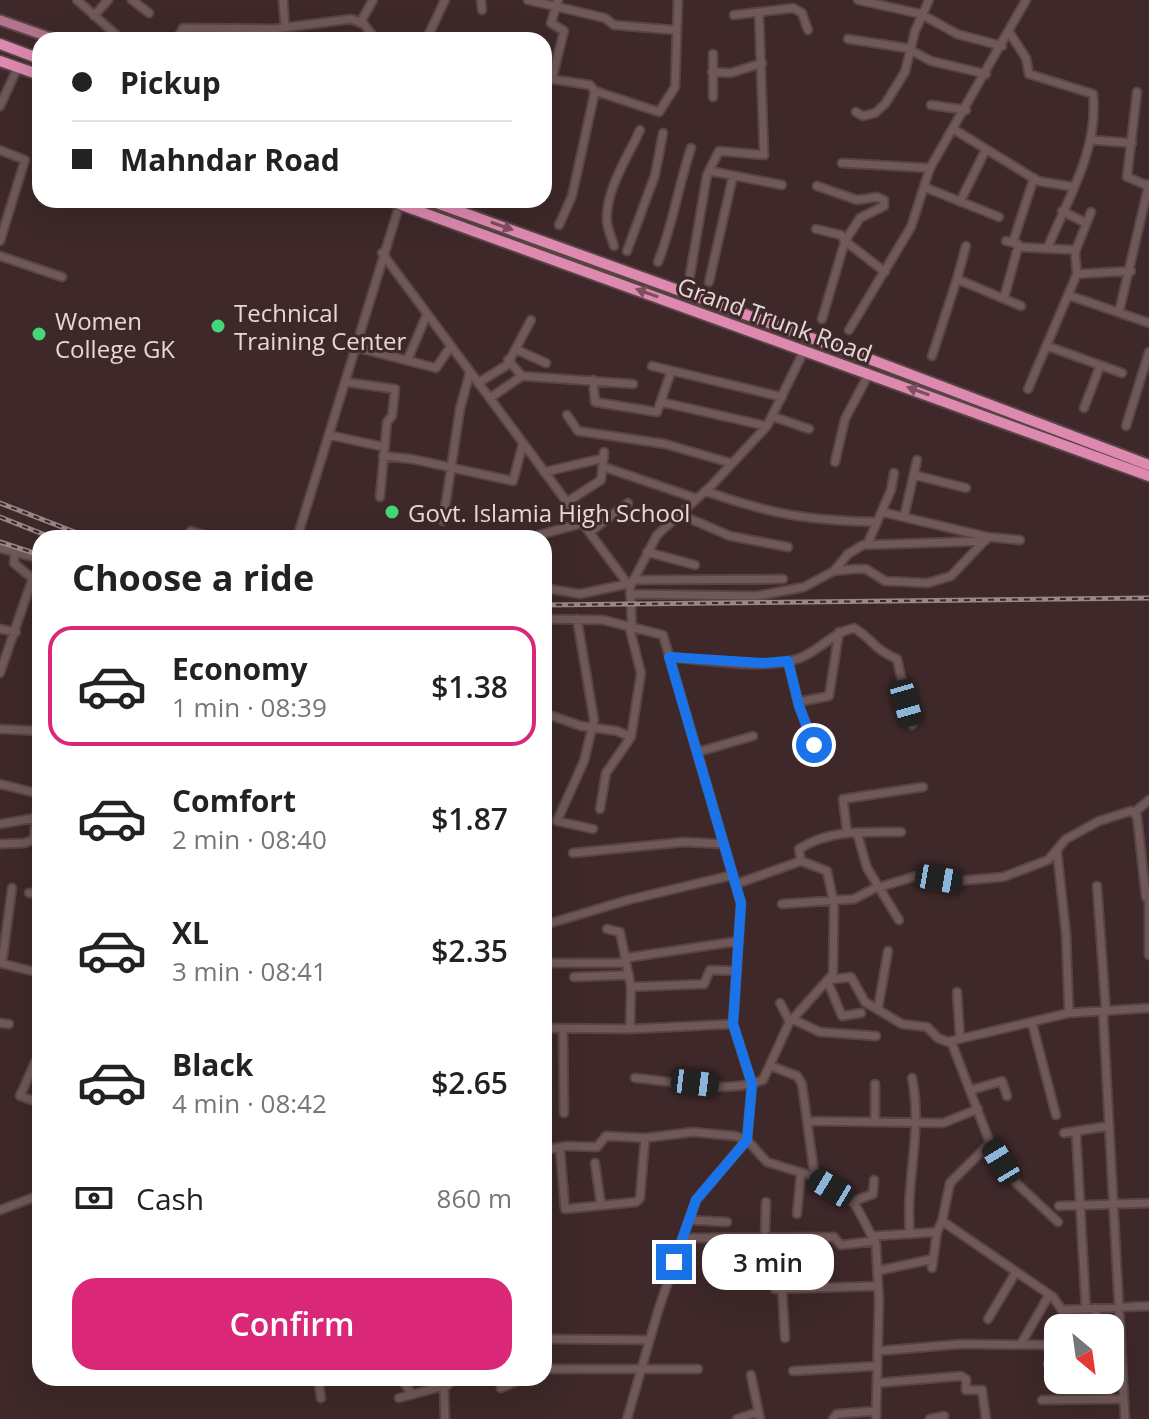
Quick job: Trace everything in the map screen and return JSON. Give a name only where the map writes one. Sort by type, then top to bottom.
[{"type":"highway","points":[[0,44],[32,56]]},
{"type":"highway","points":[[0,61],[32,72]]},
{"type":"highway","name":"Grand Trunk Road","points":[[410,208],[866,377],[1149,476]]},
{"type":"highway","name":"Grand Trunk Road","points":[[450,208],[872,360],[1149,465]]},
{"type":"highway","points":[[866,377],[872,360]]},
{"type":"main road","points":[[0,20],[34,32]]},
{"type":"street","points":[[77,0],[113,32]]},
{"type":"street","points":[[94,16],[108,0]]},
{"type":"street","points":[[131,0],[149,13]]},
{"type":"street","points":[[283,0],[285,27]]},
{"type":"street","points":[[360,23],[373,0]]},
{"type":"street","points":[[430,32],[445,0]]},
{"type":"street","points":[[481,0],[482,10]]},
{"type":"street","points":[[528,0],[557,3],[605,18],[614,25],[674,30]]},
{"type":"street","points":[[552,79],[590,85],[595,91],[659,112],[675,87],[674,30],[678,0]]},
{"type":"street","points":[[858,0],[923,16],[957,34],[1002,46]]},
{"type":"street","points":[[856,112],[863,116],[871,115],[885,104],[905,72],[929,0]]},
{"type":"street","points":[[849,330],[911,227],[930,168],[955,130],[1026,0]]},
{"type":"street","points":[[552,66],[564,31],[551,23],[557,3]]},
{"type":"street","points":[[734,15],[798,9],[808,30]]},
{"type":"street","points":[[690,275],[710,171],[719,151],[764,155],[759,15]]},
{"type":"street","points":[[181,32],[183,28],[285,27],[351,19],[368,32]]},
{"type":"street","points":[[239,28],[239,32]]},
{"type":"street","points":[[1009,32],[1026,58],[1029,74],[1093,94],[1091,140],[1048,247]]},
{"type":"street","points":[[848,39],[911,49],[931,61],[986,74]]},
{"type":"street","points":[[713,54],[713,97]]},
{"type":"street","points":[[712,72],[731,73],[762,63]]},
{"type":"street","points":[[0,106],[18,67]]},
{"type":"street","points":[[559,225],[572,196],[595,91]]},
{"type":"street","points":[[1119,312],[1131,271],[1148,184],[1127,177],[1137,92]]},
{"type":"street","points":[[931,105],[966,110]]},
{"type":"street","points":[[614,246],[607,223],[610,203],[618,174],[640,130]]},
{"type":"street","points":[[955,130],[1034,178],[1074,187]]},
{"type":"street","points":[[627,251],[655,175],[663,133]]},
{"type":"street","points":[[1091,140],[1132,143]]},
{"type":"street","points":[[658,262],[676,215],[675,194],[691,148]]},
{"type":"street","points":[[960,202],[986,149]]},
{"type":"street","points":[[0,150],[25,160],[0,241]]},
{"type":"street","points":[[842,163],[930,168]]},
{"type":"street","points":[[710,171],[782,185]]},
{"type":"street","points":[[709,282],[733,176]]},
{"type":"street","points":[[1004,298],[1012,243],[1034,178]]},
{"type":"street","points":[[817,186],[857,200],[877,197],[885,202],[881,208],[860,218],[845,241],[822,319]]},
{"type":"street","points":[[924,187],[999,217]]},
{"type":"street","points":[[1062,211],[1086,223]]},
{"type":"street","points":[[1028,389],[1077,274],[1076,250],[1091,212]]},
{"type":"street","points":[[299,530],[382,253],[397,213]]},
{"type":"street","points":[[816,229],[841,235],[885,272]]},
{"type":"street","points":[[1012,243],[1076,250]]},
{"type":"street","points":[[932,356],[966,246]]},
{"type":"street","points":[[382,253],[630,586],[757,596],[804,587],[834,571],[853,550],[867,545],[1020,540]]},
{"type":"street","points":[[0,256],[62,277]]},
{"type":"street","points":[[1077,274],[1131,271]]},
{"type":"street","points":[[957,279],[1021,306]]},
{"type":"street","points":[[1068,295],[1149,323]]},
{"type":"street","points":[[407,361],[427,314]]},
{"type":"street","points":[[478,383],[507,365],[531,320]]},
{"type":"street","points":[[355,347],[436,368],[451,346]]},
{"type":"street","points":[[1047,346],[1122,373]]},
{"type":"street","points":[[517,350],[546,363]]},
{"type":"street","points":[[1126,426],[1149,352]]},
{"type":"street","points":[[600,809],[606,773],[631,737],[641,673],[630,626],[630,586],[657,535],[705,491],[774,417],[801,357]]},
{"type":"street","points":[[508,360],[522,376]]},
{"type":"street","points":[[652,366],[782,397]]},
{"type":"street","points":[[1084,408],[1100,366]]},
{"type":"street","points":[[443,521],[470,372]]},
{"type":"street","points":[[593,380],[595,402],[657,412],[671,372]]},
{"type":"street","points":[[490,398],[522,376],[633,384]]},
{"type":"street","points":[[835,462],[845,419],[866,377]]},
{"type":"street","points":[[345,382],[395,389],[384,447],[380,497]]},
{"type":"street","points":[[661,402],[767,426]]},
{"type":"street","points":[[567,415],[578,431],[665,444],[731,463]]},
{"type":"street","points":[[774,417],[809,429]]},
{"type":"street","points":[[329,435],[384,447]]},
{"type":"street","points":[[383,456],[412,459],[515,481],[523,443]]},
{"type":"street","points":[[544,472],[604,455],[601,480],[567,502]]},
{"type":"street","points":[[904,517],[917,460]]},
{"type":"street","points":[[604,467],[695,498]]},
{"type":"street","points":[[867,545],[882,512],[894,473]]},
{"type":"street","points":[[914,475],[966,488]]},
{"type":"street","points":[[705,491],[760,511],[792,518],[875,522]]},
{"type":"street","points":[[590,532],[628,503]]},
{"type":"street","points":[[882,512],[987,539]]},
{"type":"street","points":[[679,514],[730,536],[788,547]]},
{"type":"street","points":[[552,531],[583,523]]},
{"type":"street","points":[[834,571],[866,569],[892,582],[938,581],[956,571],[987,539]]},
{"type":"street","points":[[0,548],[32,557]]},
{"type":"street","points":[[15,552],[14,563],[32,579]]},
{"type":"street","points":[[647,552],[695,565]]},
{"type":"street","points":[[552,589],[580,594],[630,586],[783,579]]},
{"type":"street","points":[[0,673],[32,593]]},
{"type":"street","points":[[552,619],[577,619],[661,633],[741,903],[733,1024],[752,1084],[747,1140],[696,1200],[626,1418]]},
{"type":"street","points":[[577,619],[593,695],[593,728],[584,761],[557,821],[593,829]]},
{"type":"street","points":[[669,657],[763,663],[788,661],[814,650],[839,632],[854,628],[865,634],[878,651],[897,659],[912,725]]},
{"type":"street","points":[[0,629],[16,632]]},
{"type":"street","points":[[798,702],[829,696],[839,632]]},
{"type":"street","points":[[788,661],[798,702],[814,745]]},
{"type":"street","points":[[552,715],[631,737]]},
{"type":"street","points":[[1,730],[32,731]]},
{"type":"street","points":[[698,752],[753,736]]},
{"type":"street","points":[[0,784],[32,792]]},
{"type":"street","points":[[847,832],[843,799],[923,787]]},
{"type":"street","points":[[782,904],[859,898],[894,880],[916,876],[955,881],[1003,877],[1048,860],[1056,849],[1099,821],[1135,812],[1149,800]]},
{"type":"street","points":[[1135,812],[1148,897],[1149,955]]},
{"type":"street","points":[[0,824],[32,819]]},
{"type":"street","points":[[801,861],[799,849],[809,842],[847,832],[901,832]]},
{"type":"street","points":[[857,832],[867,868],[899,920]]},
{"type":"street","points":[[0,844],[32,842]]},
{"type":"street","points":[[573,853],[684,842],[724,844]]},
{"type":"street","points":[[1056,849],[1066,934],[1069,1013]]},
{"type":"street","points":[[635,1078],[713,1086],[752,1084],[763,1080],[791,1020],[833,974],[833,899],[827,871],[801,861],[736,884]]},
{"type":"street","points":[[552,923],[628,900],[733,875]]},
{"type":"street","points":[[1097,886],[1117,1314]]},
{"type":"street","points":[[12,888],[1,963],[32,971]]},
{"type":"street","points":[[607,929],[620,932],[631,987],[630,1029]]},
{"type":"street","points":[[552,963],[626,960],[739,941]]},
{"type":"street","points":[[878,1008],[888,951]]},
{"type":"street","points":[[631,987],[707,984],[710,970],[737,971]]},
{"type":"street","points":[[574,977],[629,975]]},
{"type":"street","points":[[827,980],[851,977],[859,997],[902,1024],[927,1027],[938,1038],[951,1043],[990,1143],[1013,1180],[1058,1222]]},
{"type":"street","points":[[827,980],[842,1016],[861,1013]]},
{"type":"street","points":[[957,992],[960,1038]]},
{"type":"street","points":[[780,1003],[791,1020],[820,1032],[876,1036]]},
{"type":"street","points":[[951,1043],[960,1038],[1069,1013],[1149,1008]]},
{"type":"street","points":[[1032,1023],[1056,1115]]},
{"type":"street","points":[[552,1028],[630,1029],[733,1024]]},
{"type":"street","points":[[563,1029],[564,1113]]},
{"type":"street","points":[[771,1066],[799,1078],[815,1179]]},
{"type":"street","points":[[32,1069],[20,1096],[32,1100]]},
{"type":"street","points":[[910,1234],[907,1201],[919,1122],[912,1078]]},
{"type":"street","points":[[971,1090],[1002,1081],[1007,1096]]},
{"type":"street","points":[[875,1084],[875,1121]]},
{"type":"street","points":[[808,1121],[943,1123],[978,1109]]},
{"type":"street","points":[[1064,1133],[1109,1126]]},
{"type":"street","points":[[1076,1131],[1086,1310]]},
{"type":"street","points":[[552,1149],[597,1147],[606,1136],[645,1138],[693,1132],[747,1140],[767,1162],[815,1179],[852,1202],[874,1239],[878,1286],[876,1415],[837,1414],[833,1419]]},
{"type":"street","points":[[560,1148],[565,1209],[639,1201],[645,1138]]},
{"type":"street","points":[[932,1268],[937,1232],[950,1183],[990,1143]]},
{"type":"street","points":[[595,1163],[601,1205]]},
{"type":"street","points":[[797,1214],[801,1173]]},
{"type":"street","points":[[852,1202],[873,1194],[874,1180]]},
{"type":"street","points":[[0,1210],[32,1198]]},
{"type":"street","points":[[765,1237],[766,1202]]},
{"type":"street","points":[[1059,1206],[1149,1203]]},
{"type":"street","points":[[689,1220],[727,1222]]},
{"type":"street","points":[[942,1221],[1049,1295],[1062,1310],[1149,1306]]},
{"type":"street","points":[[683,1238],[834,1237],[841,1245],[937,1232]]},
{"type":"street","points":[[780,1255],[778,1289],[785,1338]]},
{"type":"street","points":[[877,1271],[933,1259]]},
{"type":"street","points":[[988,1319],[1016,1272]]},
{"type":"street","points":[[778,1289],[878,1286]]},
{"type":"street","points":[[1021,1344],[1049,1295]]},
{"type":"street","points":[[1096,1310],[1096,1314]]},
{"type":"street","points":[[552,1339],[649,1340]]},
{"type":"street","points":[[878,1351],[962,1344],[1044,1345]]},
{"type":"street","points":[[793,1371],[877,1366]]},
{"type":"street","points":[[552,1369],[698,1369]]},
{"type":"street","points":[[737,1419],[759,1415],[751,1375]]},
{"type":"street","points":[[877,1383],[961,1376],[966,1379],[966,1390],[982,1390],[986,1419]]},
{"type":"street","points":[[319,1386],[321,1398]]},
{"type":"street","points":[[406,1386],[411,1393]]},
{"type":"street","points":[[399,1398],[442,1386]]},
{"type":"street","points":[[445,1419],[447,1386]]},
{"type":"street","points":[[501,1388],[506,1386]]},
{"type":"street","points":[[1124,1394],[1125,1419]]},
{"type":"street","points":[[1042,1400],[1124,1399]]},
{"type":"street","points":[[930,1419],[944,1416]]},
{"type":"railway","points":[[0,503],[69,530]]},
{"type":"railway","points":[[0,517],[33,530]]},
{"type":"railway","points":[[0,542],[32,552]]},
{"type":"railway","points":[[552,605],[1149,598]]},
{"type":"place","name":"Technical Training Center","points":[[218,326]]},
{"type":"place","name":"Women College GK","points":[[39,334]]},
{"type":"place","name":"Govt. Islamia High School","points":[[392,512]]},
{"type":"route","points":[[674,1262],[696,1200],[747,1140],[752,1084],[733,1024],[741,903],[669,657],[763,663],[788,661],[799,706],[814,745]]}]
